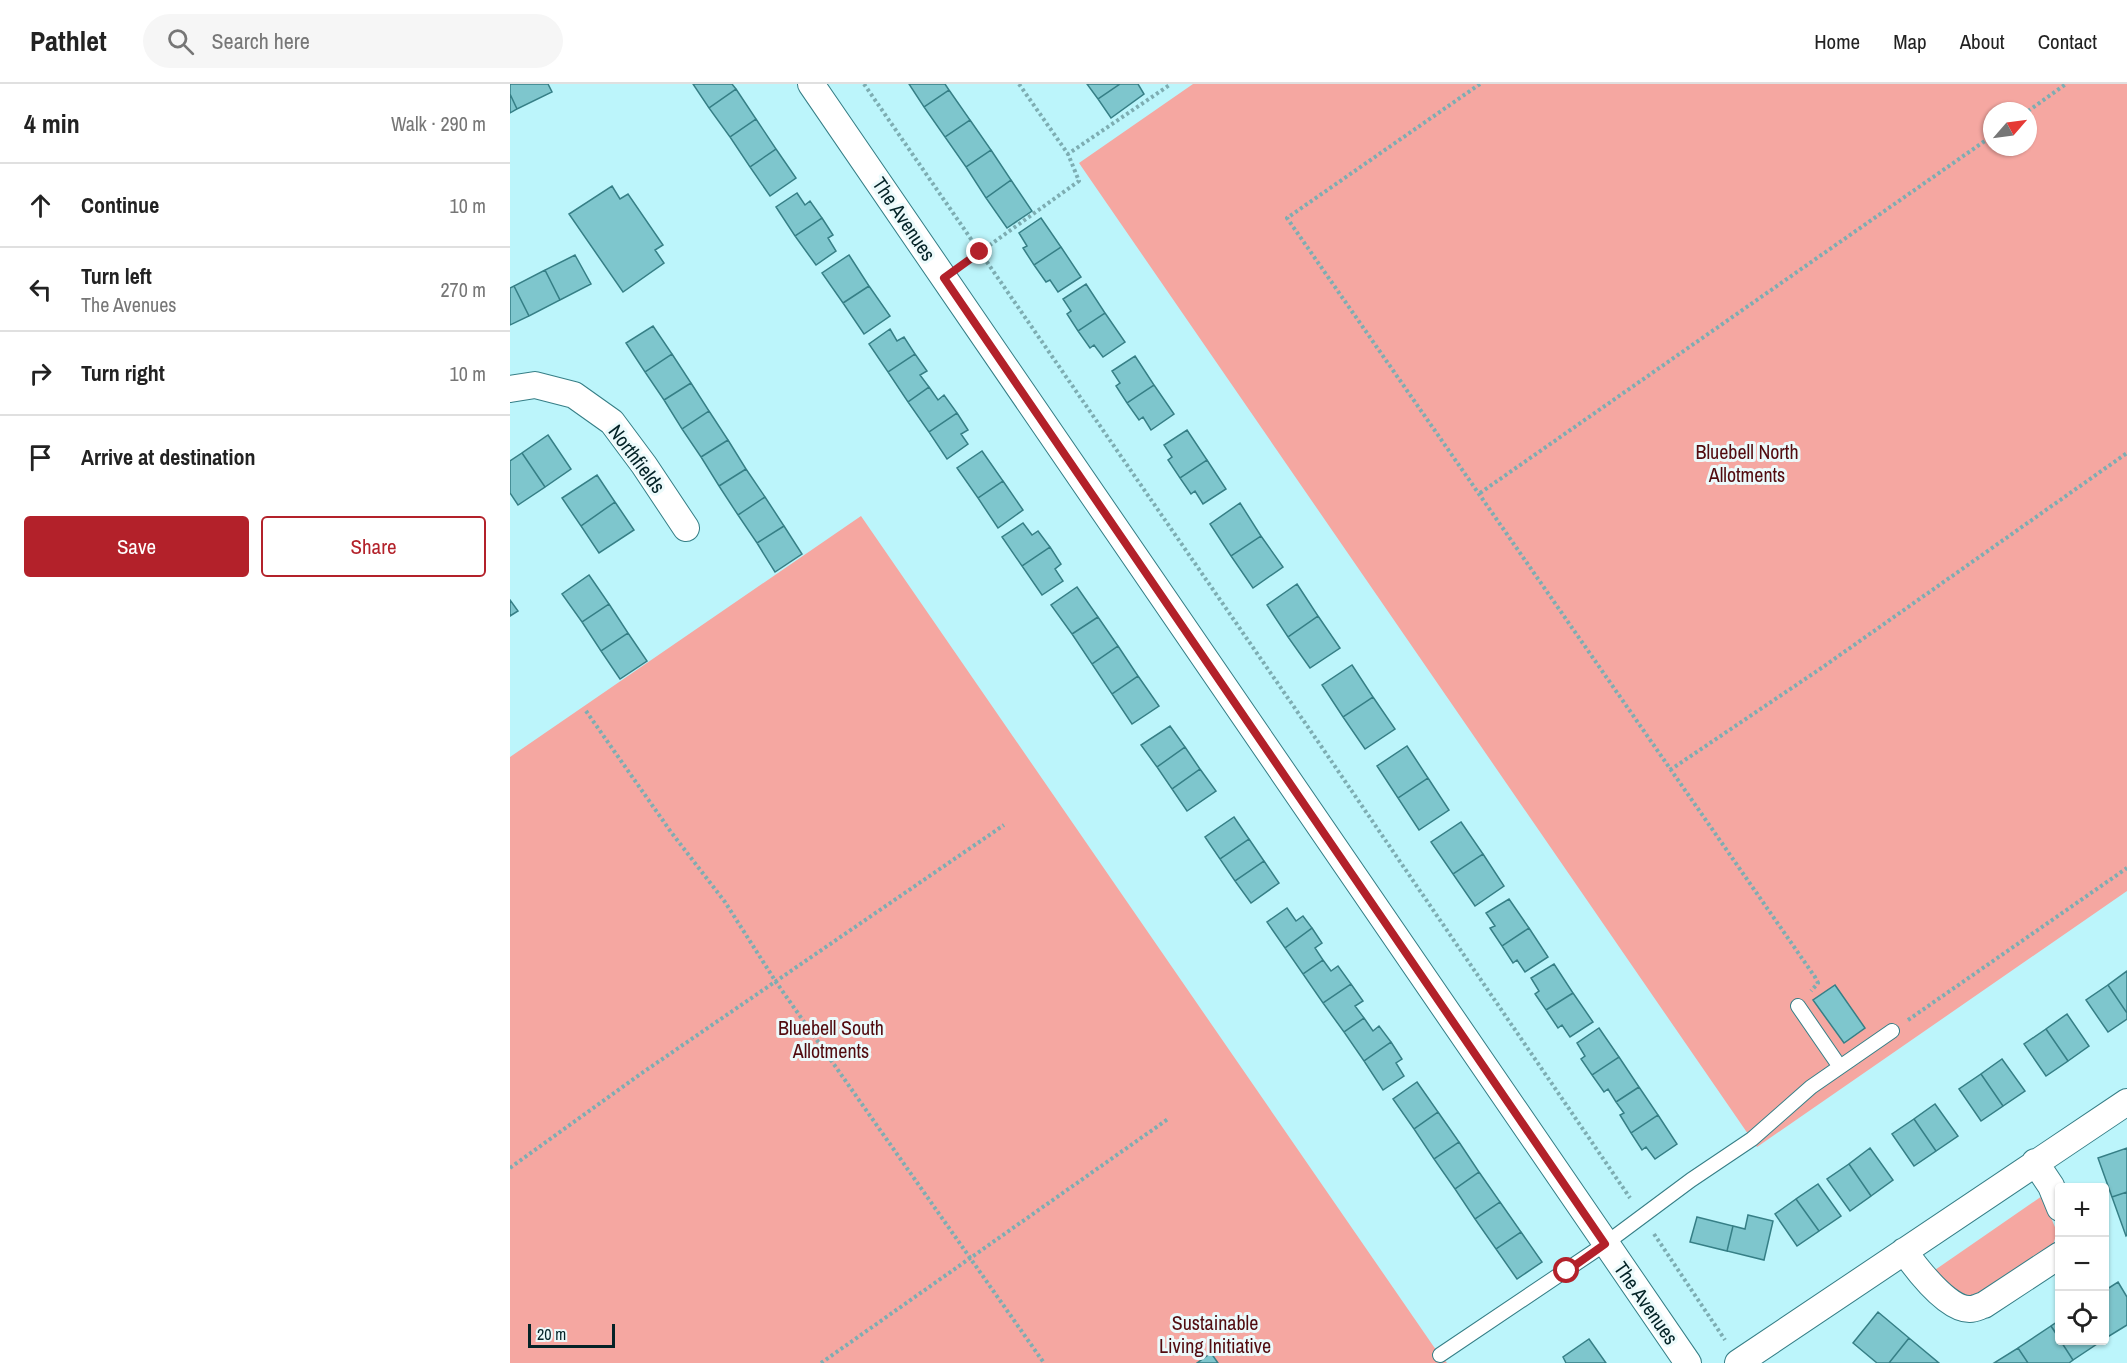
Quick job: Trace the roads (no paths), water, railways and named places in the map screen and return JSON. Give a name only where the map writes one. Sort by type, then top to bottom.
[{"type":"street","name":"The Avenues","points":[[811,84],[1688,1363]]},
{"type":"street","name":"Northfields","points":[[510,389],[535,385],[574,395],[612,422],[686,528]]},
{"type":"street","points":[[1739,1362],[2127,1102]]},
{"type":"street","points":[[2035,1162],[2055,1196]]},
{"type":"street","points":[[1904,1251],[1920,1273],[1954,1304],[1970,1310],[1984,1305],[2055,1258]]},
{"type":"lane","points":[[1798,1006],[1840,1067]]},
{"type":"lane","points":[[1440,1355],[1605,1244],[1752,1139],[1811,1087],[1892,1031]]},
{"type":"park label","name":"Bluebell North Allotments","points":[[1747,464]]},
{"type":"park label","name":"Bluebell South Allotments","points":[[831,1040]]},
{"type":"park label","name":"Sustainable Living Initiative","points":[[1215,1334]]}]
